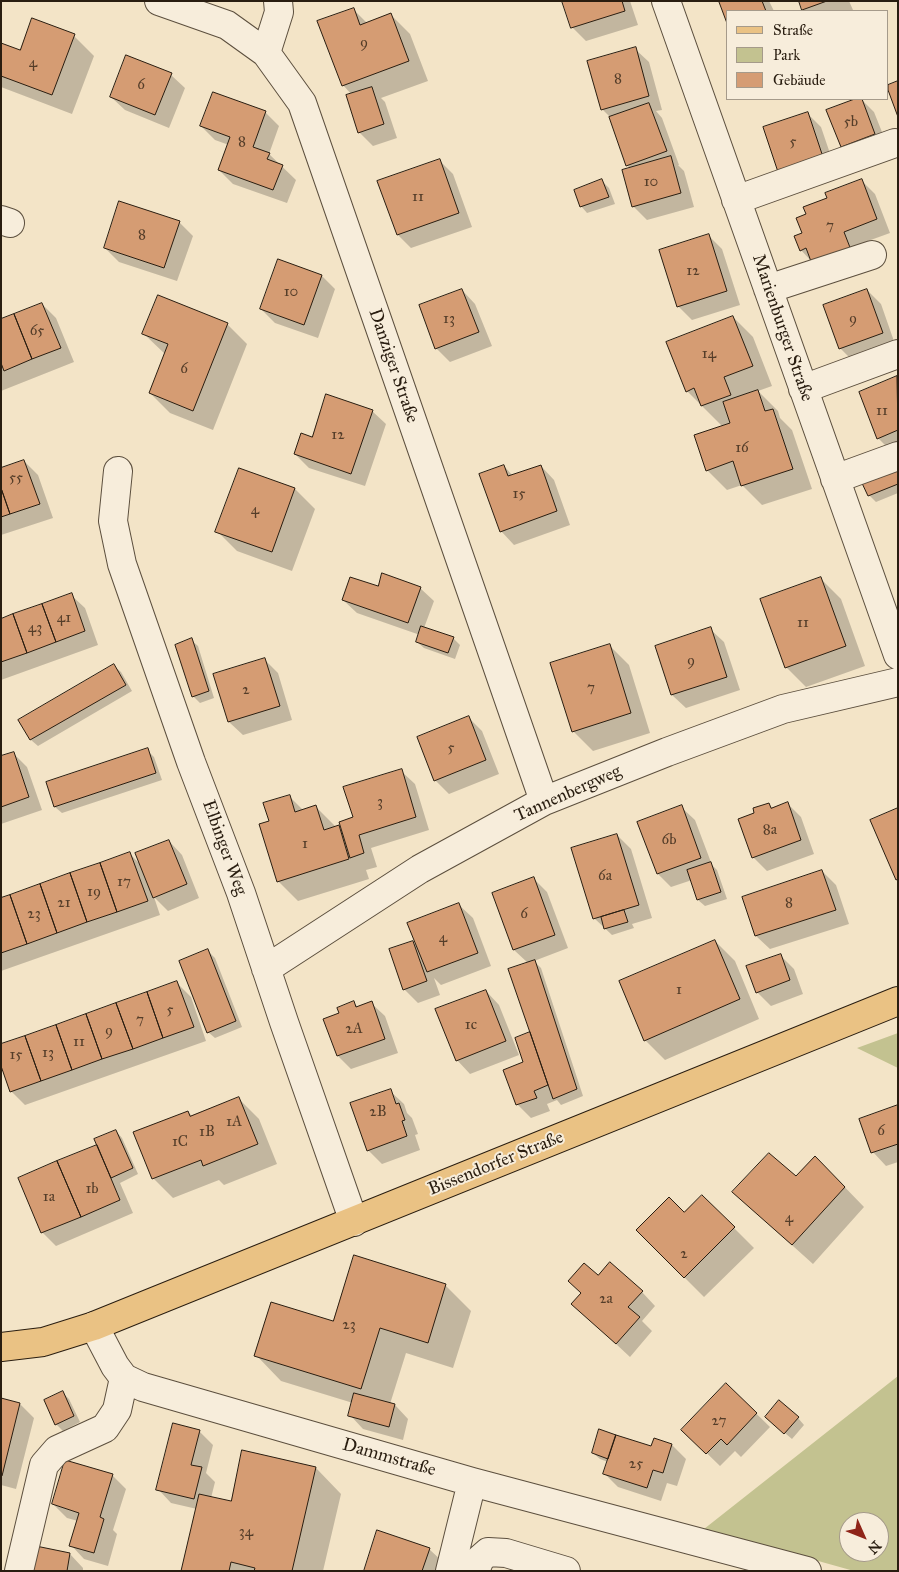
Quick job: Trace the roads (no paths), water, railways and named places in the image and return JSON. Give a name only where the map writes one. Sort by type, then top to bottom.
[{"type":"main road","name":"Bissendorfer Straße","points":[[94,1326],[898,1001]]},
{"type":"main road","points":[[1,1347],[42,1342],[94,1326]]},
{"type":"street","name":"Danziger Straße","points":[[158,1],[227,25],[266,54],[302,103],[544,801]]},
{"type":"street","points":[[266,54],[279,12],[278,1]]},
{"type":"street","name":"Marienburger Straße","points":[[666,1],[898,655]]},
{"type":"street","points":[[736,200],[895,144]]},
{"type":"street","points":[[768,289],[872,255]]},
{"type":"street","points":[[804,389],[898,354]]},
{"type":"street","points":[[835,479],[898,456]]},
{"type":"street","name":"Elbinger Weg","points":[[118,471],[113,520],[122,564],[191,762],[241,893],[354,1222]]},
{"type":"street","name":"Tannenbergweg","points":[[266,969],[420,869],[544,801],[667,752],[783,709],[898,682]]},
{"type":"street","points":[[19,1571],[44,1465],[57,1450],[105,1428],[117,1410],[124,1378],[115,1366],[94,1326]]},
{"type":"street","name":"Dammstraße","points":[[124,1378],[143,1387],[472,1482],[807,1571]]},
{"type":"street","points":[[450,1571],[472,1482]]},
{"type":"street","points":[[475,1571],[480,1559],[488,1552],[506,1553],[566,1571]]}]
